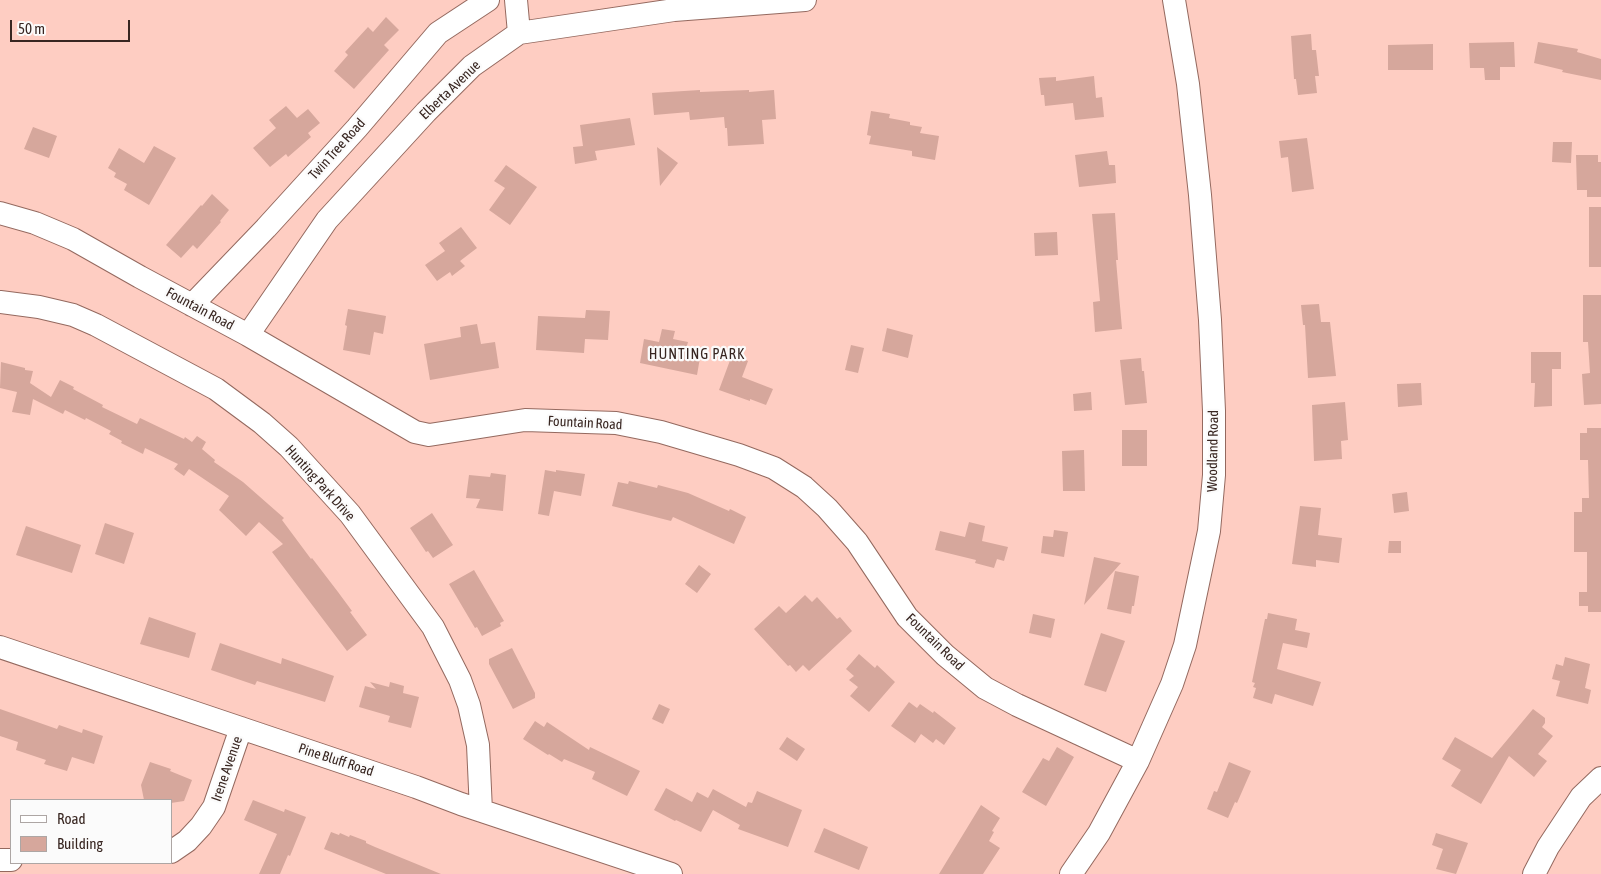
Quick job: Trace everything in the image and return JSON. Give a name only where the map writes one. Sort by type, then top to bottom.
[{"type":"street","name":"Twin Tree Road","points":[[192,305],[266,228],[438,34],[488,0]]},
{"type":"street","points":[[516,0],[518,33]]},
{"type":"street","name":"Elberta Avenue","points":[[248,335],[327,220],[426,112],[472,66],[518,33],[674,10],[805,0]]},
{"type":"street","name":"Woodland Road","points":[[1071,874],[1099,833],[1138,761],[1172,684],[1185,645],[1209,531],[1214,475],[1214,411],[1210,320],[1202,214],[1188,84],[1174,0]]},
{"type":"street","name":"Fountain Road","points":[[0,213],[35,223],[73,239],[248,335],[415,432],[429,436],[525,420],[616,423],[661,432],[774,468],[804,486],[827,508],[857,542],[907,616],[945,655],[985,688],[1017,705],[1138,761]]},
{"type":"street","name":"Hunting Park Drive","points":[[0,302],[73,314],[216,389],[262,423],[289,447],[350,514],[433,626],[460,680],[469,704],[478,745],[481,811]]},
{"type":"street","name":"Pine Bluff Road","points":[[0,647],[671,874]]},
{"type":"street","name":"Irene Avenue","points":[[172,851],[187,841],[214,807],[241,728]]},
{"type":"street","points":[[1534,874],[1548,847],[1581,797],[1601,778]]},
{"type":"building","points":[[386,17],[399,30],[384,45],[389,50],[354,89],[334,71],[348,55],[345,52],[368,27],[373,32]]},
{"type":"building","points":[[1311,34],[1312,50],[1316,50],[1319,76],[1315,76],[1317,93],[1298,95],[1296,79],[1294,79],[1291,36]]},
{"type":"building","points":[[1514,42],[1515,67],[1500,67],[1500,80],[1485,80],[1484,68],[1470,68],[1469,43]]},
{"type":"building","points":[[1538,42],[1578,49],[1577,52],[1601,59],[1601,80],[1562,72],[1563,70],[1534,63]]},
{"type":"building","points":[[1433,44],[1433,70],[1388,70],[1388,45]]},
{"type":"building","points":[[1094,76],[1096,98],[1102,97],[1104,117],[1075,120],[1073,103],[1045,106],[1044,95],[1041,95],[1039,78],[1056,77],[1056,81]]},
{"type":"building","points":[[700,90],[700,92],[749,90],[749,92],[774,90],[776,119],[762,120],[764,144],[728,146],[724,117],[690,120],[689,112],[654,115],[652,93]]},
{"type":"building","points":[[286,106],[297,118],[308,109],[320,123],[308,133],[311,137],[288,157],[286,154],[270,167],[253,148],[276,128],[269,120]]},
{"type":"building","points":[[871,111],[890,114],[889,118],[910,122],[910,125],[922,127],[920,133],[939,136],[935,160],[912,156],[912,151],[869,144],[871,136],[867,135]]},
{"type":"building","points":[[630,118],[635,145],[595,151],[597,160],[575,164],[573,147],[583,146],[580,125]]},
{"type":"building","points":[[33,127],[57,136],[49,158],[24,149]]},
{"type":"building","points":[[1307,138],[1314,189],[1292,192],[1288,157],[1281,158],[1279,141]]},
{"type":"building","points":[[1553,142],[1572,142],[1571,163],[1552,162]]},
{"type":"building","points":[[154,146],[176,158],[149,205],[124,190],[127,184],[114,177],[116,173],[108,168],[119,148],[144,163]]},
{"type":"building","points":[[657,147],[678,163],[660,186]]},
{"type":"building","points":[[1107,151],[1109,165],[1115,165],[1116,183],[1079,187],[1075,155]]},
{"type":"building","points":[[1576,155],[1598,155],[1598,162],[1601,162],[1601,197],[1587,197],[1587,190],[1577,190]]},
{"type":"building","points":[[506,165],[537,187],[510,225],[489,210],[505,188],[494,181]]},
{"type":"building","points":[[212,194],[229,210],[197,249],[193,245],[181,258],[166,245]]},
{"type":"building","points":[[1589,207],[1601,207],[1601,267],[1589,267]]},
{"type":"building","points":[[1115,213],[1118,260],[1116,260],[1122,329],[1095,332],[1093,302],[1100,301],[1092,214]]},
{"type":"building","points":[[461,227],[477,248],[460,261],[465,266],[452,276],[450,272],[437,281],[425,265],[445,251],[439,243]]},
{"type":"building","points":[[1057,232],[1058,255],[1035,256],[1034,233]]},
{"type":"building","points":[[1583,295],[1601,295],[1601,404],[1584,405],[1582,374],[1590,373],[1588,342],[1583,342]]},
{"type":"building","points":[[1319,304],[1321,322],[1330,322],[1336,376],[1308,378],[1305,325],[1303,325],[1301,305]]},
{"type":"building","points":[[348,309],[386,316],[383,334],[374,332],[370,355],[343,350]]},
{"type":"building","points":[[586,310],[610,311],[608,340],[585,339],[584,353],[536,350],[538,316],[585,318]]},
{"type":"building","points":[[477,324],[481,344],[495,342],[499,368],[430,380],[424,344],[461,337],[460,327]]},
{"type":"building","points":[[887,328],[913,335],[908,358],[882,351]]},
{"type":"building","points":[[662,329],[675,331],[673,339],[688,342],[686,349],[701,352],[697,375],[640,363],[644,339],[659,342]]},
{"type":"building","points":[[851,345],[864,348],[858,373],[845,370]]},
{"type":"building","points":[[1531,352],[1561,352],[1561,369],[1552,369],[1552,406],[1534,407],[1535,383],[1531,383]]},
{"type":"building","points":[[732,355],[748,361],[742,377],[773,389],[766,405],[719,390]]},
{"type":"building","points":[[1141,358],[1147,403],[1125,405],[1120,360]]},
{"type":"building","points":[[1,362],[33,371],[30,383],[51,397],[60,380],[103,405],[102,407],[137,424],[140,418],[184,439],[185,437],[192,442],[197,436],[206,442],[202,449],[215,460],[214,462],[243,482],[284,518],[282,520],[338,592],[367,635],[347,651],[272,552],[283,544],[259,522],[246,536],[219,510],[229,496],[189,469],[184,476],[174,469],[178,464],[145,448],[143,454],[121,443],[122,441],[109,434],[111,431],[86,418],[85,420],[65,410],[63,414],[33,399],[30,415],[12,412],[17,392],[0,388]]},
{"type":"building","points":[[1421,383],[1422,405],[1398,407],[1397,384]]},
{"type":"building","points":[[1091,392],[1092,410],[1074,411],[1073,394]]},
{"type":"building","points":[[1345,402],[1348,440],[1341,441],[1342,459],[1314,461],[1312,405]]},
{"type":"building","points":[[1587,428],[1601,428],[1601,612],[1588,612],[1588,606],[1579,606],[1579,592],[1587,592],[1587,552],[1574,552],[1574,512],[1582,512],[1582,498],[1589,498],[1588,460],[1580,460],[1580,433],[1587,433]]},
{"type":"building","points":[[1122,430],[1147,430],[1147,466],[1122,466]]},
{"type":"building","points":[[1084,450],[1085,491],[1063,491],[1062,451]]},
{"type":"building","points":[[545,470],[585,474],[581,496],[554,491],[549,516],[538,514]]},
{"type":"building","points":[[491,473],[506,475],[503,511],[476,508],[480,499],[466,498],[469,475],[490,477]]},
{"type":"building","points":[[629,481],[657,488],[658,485],[688,493],[746,517],[734,544],[673,517],[671,521],[612,506],[618,482],[628,484]]},
{"type":"building","points":[[1407,492],[1409,511],[1394,513],[1392,494]]},
{"type":"building","points":[[1300,506],[1321,508],[1318,535],[1342,538],[1339,563],[1316,560],[1316,567],[1292,564]]},
{"type":"building","points":[[432,513],[453,545],[433,558],[428,551],[426,552],[410,528]]},
{"type":"building","points":[[969,522],[985,526],[982,541],[1008,547],[1004,561],[997,559],[994,568],[975,563],[976,560],[935,550],[940,531],[965,537]]},
{"type":"building","points":[[105,523],[134,533],[124,564],[95,554]]},
{"type":"building","points":[[26,526],[81,545],[72,573],[16,555]]},
{"type":"building","points":[[1054,530],[1068,532],[1064,557],[1041,553],[1043,536],[1053,537]]},
{"type":"building","points":[[1389,541],[1401,541],[1401,553],[1388,553]]},
{"type":"building","points":[[1094,557],[1121,563],[1084,605]]},
{"type":"building","points":[[699,565],[711,574],[697,593],[685,584]]},
{"type":"building","points":[[474,570],[504,621],[500,623],[501,626],[482,636],[477,627],[475,628],[449,584]]},
{"type":"building","points":[[1115,571],[1139,576],[1131,614],[1107,609]]},
{"type":"building","points":[[805,595],[812,602],[817,597],[837,619],[840,617],[852,631],[809,671],[803,665],[796,672],[790,665],[788,666],[754,629],[779,606],[786,613]]},
{"type":"building","points":[[1268,613],[1297,619],[1295,630],[1310,633],[1307,648],[1283,643],[1277,669],[1321,682],[1313,706],[1275,694],[1272,704],[1253,698],[1256,688],[1253,687],[1255,683],[1252,682],[1265,619],[1267,619]]},
{"type":"building","points":[[1033,614],[1055,619],[1051,638],[1029,633]]},
{"type":"building","points":[[149,617],[196,633],[189,658],[140,644]]},
{"type":"building","points":[[1101,633],[1125,641],[1106,692],[1084,685]]},
{"type":"building","points":[[220,643],[281,664],[282,658],[334,676],[325,702],[257,681],[255,685],[211,670]]},
{"type":"building","points":[[512,648],[535,693],[535,698],[513,709],[489,664],[489,659]]},
{"type":"building","points":[[859,654],[875,668],[877,665],[895,682],[869,712],[850,696],[858,687],[849,680],[854,676],[846,669]]},
{"type":"building","points":[[1565,657],[1590,664],[1585,688],[1591,690],[1588,704],[1556,696],[1560,681],[1552,679],[1556,664],[1563,666]]},
{"type":"building","points":[[370,682],[389,687],[390,682],[404,686],[403,693],[419,697],[411,728],[388,722],[390,716],[359,707],[365,686],[376,689]]},
{"type":"building","points":[[909,702],[917,708],[920,704],[933,713],[934,711],[956,728],[944,745],[936,739],[933,743],[921,734],[915,743],[891,726]]},
{"type":"building","points":[[659,704],[670,709],[663,724],[652,719]]},
{"type":"building","points":[[0,709],[57,729],[59,725],[82,733],[83,729],[103,736],[94,764],[72,757],[67,771],[44,764],[46,760],[16,750],[18,742],[0,736]]},
{"type":"building","points":[[1533,709],[1545,718],[1545,723],[1542,727],[1553,736],[1538,754],[1547,761],[1534,777],[1509,756],[1481,804],[1451,786],[1461,770],[1442,759],[1455,737],[1492,758]]},
{"type":"building","points":[[535,721],[544,727],[547,722],[589,750],[590,747],[640,771],[627,796],[592,779],[595,772],[564,759],[562,762],[523,739]]},
{"type":"building","points":[[787,737],[805,749],[797,761],[779,749]]},
{"type":"building","points":[[1057,747],[1074,757],[1046,806],[1022,792],[1043,758],[1049,761]]},
{"type":"building","points":[[150,762],[171,769],[170,771],[192,780],[184,801],[172,803],[172,799],[144,799],[141,785]]},
{"type":"building","points":[[1229,762],[1251,771],[1228,818],[1207,809],[1214,791],[1217,792]]},
{"type":"building","points":[[666,788],[692,802],[697,792],[708,798],[713,789],[746,807],[748,802],[752,803],[757,791],[802,810],[788,847],[738,829],[740,825],[713,810],[701,832],[675,821],[654,810]]},
{"type":"building","points":[[253,800],[284,812],[285,809],[306,817],[290,856],[288,855],[280,874],[259,874],[277,834],[244,820]]},
{"type":"building","points":[[981,805],[1000,818],[992,831],[994,832],[989,841],[1000,848],[983,874],[939,874]]},
{"type":"building","points":[[824,828],[868,847],[859,870],[814,852]]},
{"type":"building","points":[[331,832],[349,837],[350,835],[366,841],[366,843],[375,847],[441,874],[386,874],[324,849]]},
{"type":"building","points":[[1436,833],[1468,843],[1456,874],[1436,869],[1443,849],[1432,845]]},
{"type":"district","name":"HUNTING PARK","points":[[697,354]]}]
